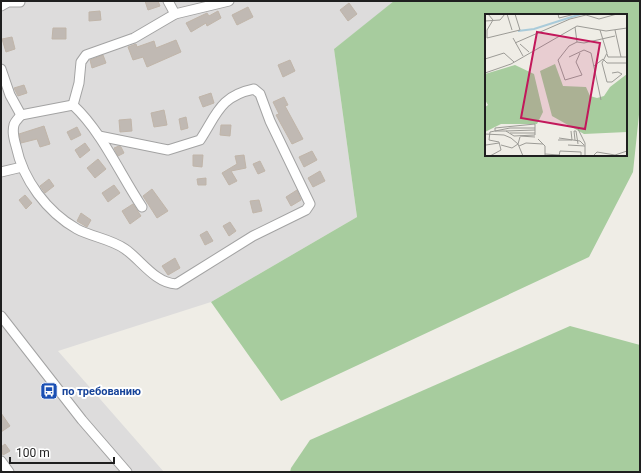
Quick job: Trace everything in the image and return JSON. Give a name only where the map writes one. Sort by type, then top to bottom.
[{"type":"street","points":[[168,1],[175,14]]},
{"type":"street","points":[[73,105],[79,82],[81,62],[86,55],[134,38],[175,14],[229,1]]},
{"type":"street","points":[[1,6],[8,2],[20,2]]},
{"type":"street","points":[[1,69],[10,95],[21,115]]},
{"type":"street","points":[[73,105],[21,115],[14,124],[13,135],[22,167],[40,197],[62,219],[84,232],[125,249],[139,262],[168,284],[176,284],[253,236],[306,210],[310,204],[270,121],[260,94],[254,89],[240,92],[220,107],[211,118],[200,140],[168,150],[99,136]]},
{"type":"street","points":[[73,105],[85,116],[99,136],[142,207]]},
{"type":"street","points":[[1,172],[22,167]]},
{"type":"street","points":[[1,316],[82,420],[127,472]]},
{"type":"street","points":[[1,461],[9,472]]},
{"type":"shaded area","points":[[1,1],[394,1],[334,49],[357,217],[211,302],[58,351],[164,472],[1,472]]},
{"type":"green space","points":[[394,1],[640,1],[640,105],[633,172],[589,257],[281,401],[211,302],[357,217],[334,49]]},
{"type":"green space","points":[[570,326],[640,345],[640,472],[290,472],[291,468],[310,440]]},
{"type":"building","points":[[145,1],[158,1],[160,6],[148,10]]},
{"type":"building","points":[[349,3],[357,14],[348,21],[340,10]]},
{"type":"building","points":[[248,7],[253,17],[237,25],[232,15]]},
{"type":"building","points":[[100,11],[101,20],[89,21],[89,12]]},
{"type":"building","points":[[218,11],[221,18],[207,26],[206,23],[191,32],[186,23],[207,13],[209,16]]},
{"type":"building","points":[[53,28],[66,28],[66,39],[52,39]]},
{"type":"building","points":[[12,37],[15,49],[6,52],[2,39]]},
{"type":"building","points":[[176,40],[181,52],[147,67],[143,57],[133,60],[128,47],[136,44],[137,47],[154,41],[156,48]]},
{"type":"building","points":[[103,55],[106,63],[92,68],[90,60]]},
{"type":"building","points":[[290,60],[295,71],[283,77],[278,65]]},
{"type":"building","points":[[24,85],[27,93],[18,96],[14,88]]},
{"type":"building","points":[[211,93],[214,103],[203,107],[199,97]]},
{"type":"building","points":[[284,97],[288,105],[285,106],[303,139],[292,144],[276,115],[279,114],[273,102]]},
{"type":"building","points":[[164,110],[167,125],[154,127],[151,113]]},
{"type":"building","points":[[186,117],[188,128],[181,130],[179,119]]},
{"type":"building","points":[[131,119],[132,131],[120,132],[119,120]]},
{"type":"building","points":[[221,125],[231,125],[230,136],[220,135]]},
{"type":"building","points":[[44,126],[50,144],[40,147],[37,139],[21,143],[19,134]]},
{"type":"building","points":[[77,127],[81,135],[71,140],[67,132]]},
{"type":"building","points":[[85,143],[90,150],[80,158],[75,150]]},
{"type":"building","points":[[119,146],[124,153],[118,156],[114,148]]},
{"type":"building","points":[[312,151],[317,160],[304,167],[299,157]]},
{"type":"building","points":[[193,155],[203,155],[202,167],[193,166]]},
{"type":"building","points":[[244,155],[246,168],[231,171],[237,181],[229,185],[222,173],[237,164],[235,156]]},
{"type":"building","points":[[98,159],[106,169],[95,178],[87,168]]},
{"type":"building","points":[[260,161],[265,171],[258,174],[253,164]]},
{"type":"building","points":[[320,171],[325,181],[313,187],[308,178]]},
{"type":"building","points":[[206,178],[206,185],[198,185],[197,179]]},
{"type":"building","points":[[49,179],[54,186],[45,193],[40,186]]},
{"type":"building","points":[[114,185],[120,193],[108,202],[102,193]]},
{"type":"building","points":[[152,189],[168,211],[157,218],[143,196]]},
{"type":"building","points":[[297,190],[301,200],[291,206],[286,197]]},
{"type":"building","points":[[25,195],[32,203],[26,209],[19,200]]},
{"type":"building","points":[[259,200],[262,211],[253,213],[250,201]]},
{"type":"building","points":[[133,204],[141,216],[130,224],[122,211]]},
{"type":"building","points":[[81,213],[91,220],[87,227],[77,221]]},
{"type":"building","points":[[230,222],[236,231],[229,236],[223,226]]},
{"type":"building","points":[[207,231],[213,241],[205,245],[200,235]]},
{"type":"building","points":[[175,258],[180,268],[168,275],[162,266]]},
{"type":"building","points":[[1,413],[10,426],[1,432]]},
{"type":"building","points":[[5,444],[10,451],[3,455],[1,447]]},
{"type":"place","name":"по требованию","points":[[49,391]]}]
